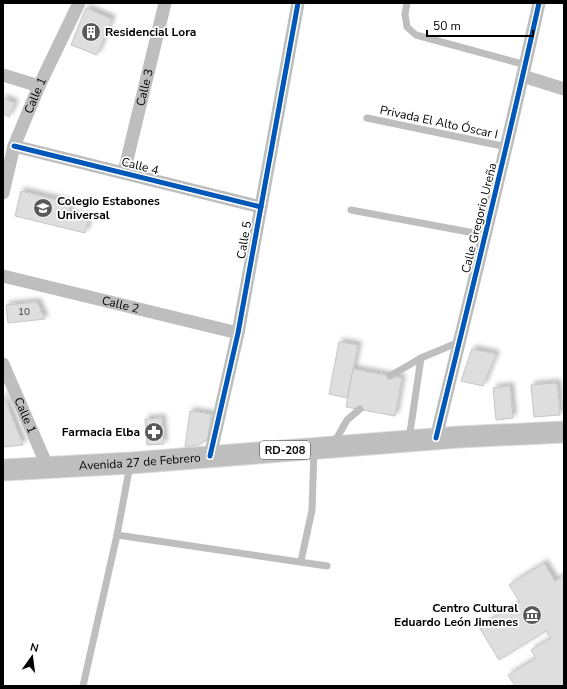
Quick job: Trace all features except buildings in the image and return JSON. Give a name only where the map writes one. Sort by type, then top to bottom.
[{"type":"main road","name":"Avenida 27 de Febrero","points":[[4,470],[131,463],[436,438],[564,432]]},
{"type":"street","name":"Calle 1","points":[[3,193],[14,146],[39,86],[78,3]]},
{"type":"street","name":"Calle 3","points":[[124,172],[165,3]]},
{"type":"street","name":"Calle 5","points":[[210,456],[238,333],[298,3]]},
{"type":"street","name":"Calle Gregorio Ureña","points":[[436,438],[507,148],[539,3]]},
{"type":"street","points":[[524,71],[564,88]]},
{"type":"street","points":[[3,75],[39,86]]},
{"type":"street","name":"Calle 4","points":[[14,146],[261,206]]},
{"type":"street","name":"Calle 2","points":[[3,276],[238,333]]},
{"type":"street","name":"Calle 1","points":[[3,364],[48,468]]},
{"type":"lane","points":[[407,3],[405,14],[407,27],[416,35],[524,71]]},
{"type":"lane","name":"Privada El Alto Óscar I","points":[[367,118],[507,148]]},
{"type":"lane","points":[[351,210],[485,235]]},
{"type":"lane","points":[[390,376],[421,358],[459,342]]},
{"type":"lane","points":[[408,440],[421,358]]},
{"type":"lane","points":[[300,561],[312,510],[323,447],[347,420],[360,409]]},
{"type":"lane","points":[[83,686],[117,535],[131,463]]},
{"type":"lane","points":[[117,535],[327,566]]},
{"type":"cycle path","points":[[210,456],[238,333],[298,3]]},
{"type":"cycle path","points":[[436,438],[502,167],[539,3]]},
{"type":"cycle path","points":[[14,146],[261,207]]},
{"type":"place","name":"Residencial Lora","points":[[91,32]]},
{"type":"place","name":"Colegio Estabones Universal","points":[[43,208]]},
{"type":"place","name":"Farmacia Elba","points":[[154,432]]},
{"type":"place","name":"Centro Cultural Eduardo León Jimenes","points":[[532,615]]}]
